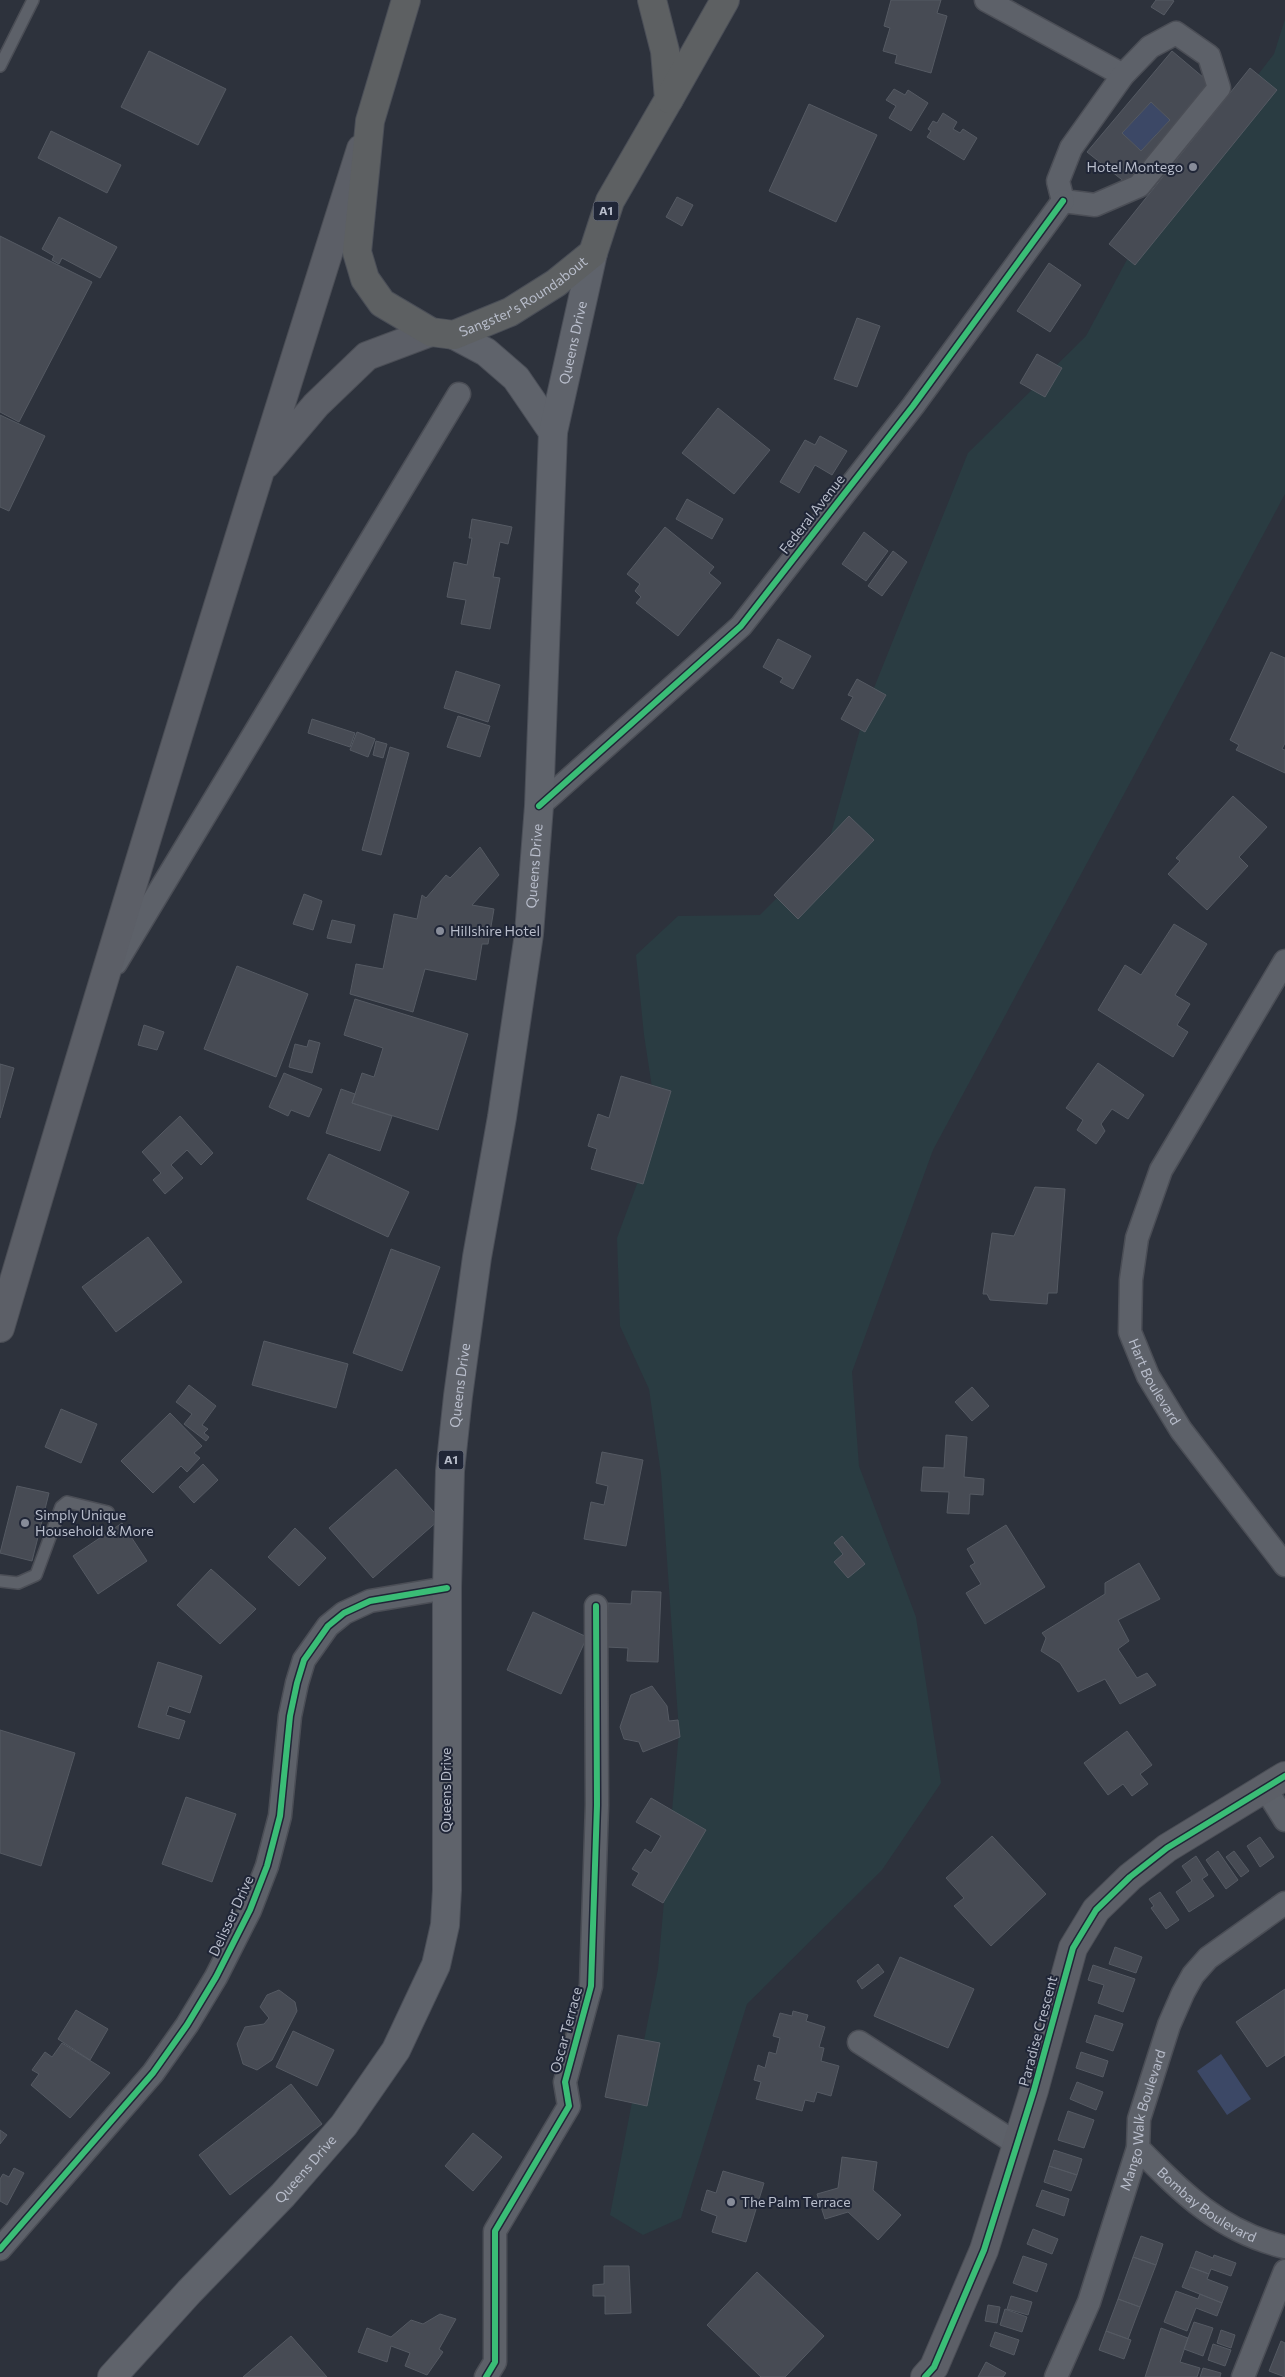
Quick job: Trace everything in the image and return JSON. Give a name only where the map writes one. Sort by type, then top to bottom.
[{"type":"highway","points":[[406,0],[370,121],[357,252],[365,279],[382,303],[442,333]]},
{"type":"highway","points":[[652,0],[665,51],[669,99]]},
{"type":"highway","name":"A1","points":[[669,99],[725,0]]},
{"type":"highway","name":"Sangster's Roundabout","points":[[442,333],[510,312],[556,283],[592,253],[610,201],[669,99]]},
{"type":"main road","points":[[0,1328],[101,987],[257,475],[370,121]]},
{"type":"main road","name":"Queens Drive","points":[[112,2377],[189,2292],[283,2195],[344,2124],[396,2050],[436,1965],[445,1925],[447,1890],[449,1492],[458,1396],[477,1257],[502,1117],[529,934],[539,806],[553,432],[592,253]]},
{"type":"main road","points":[[257,475],[316,405],[367,356],[442,333],[486,352],[516,378],[553,432]]},
{"type":"main road","name":"Paradise Crescent","points":[[925,2377],[934,2367],[984,2250],[1074,1948],[1096,1910],[1130,1876],[1167,1848],[1275,1782]]},
{"type":"street","points":[[986,0],[1123,74]]},
{"type":"street","points":[[1176,33],[1209,56],[1219,88],[1139,186],[1095,205],[1063,201],[1058,181],[1071,148],[1123,74],[1150,47],[1176,33]]},
{"type":"street","name":"Federal Avenue","points":[[539,806],[740,626],[912,406],[1063,201]]},
{"type":"street","points":[[101,987],[459,394]]},
{"type":"street","name":"Hart Boulevard","points":[[1285,961],[1161,1170],[1136,1238],[1130,1332],[1148,1376],[1181,1430],[1285,1565]]},
{"type":"street","name":"Delisser Drive","points":[[0,2249],[153,2073],[187,2025],[216,1977],[250,1910],[267,1866],[280,1816],[290,1716],[296,1683],[304,1660],[328,1626],[344,1613],[370,1601],[448,1588]]},
{"type":"street","name":"Oscar Terrace","points":[[486,2377],[494,2362],[495,2232],[569,2106],[565,2082],[590,1986],[597,1805],[596,1606]]},
{"type":"street","points":[[1275,1782],[1285,1820]]},
{"type":"street","name":"Mango Walk Boulevard","points":[[1056,2377],[1089,2302],[1138,2148],[1139,2119],[1169,2025],[1192,1974],[1208,1958],[1285,1903]]},
{"type":"street","points":[[859,2042],[1017,2144]]},
{"type":"street","name":"Bombay Boulevard","points":[[1138,2148],[1207,2213],[1252,2237],[1285,2247]]},
{"type":"street","points":[[1244,2377],[1285,2271]]},
{"type":"lane","points":[[0,66],[34,0]]},
{"type":"lane","points":[[0,1581],[18,1583],[36,1575],[61,1507],[67,1502],[108,1512]]},
{"type":"shaded area","points":[[1285,19],[1285,494],[933,1150],[852,1372],[859,1466],[916,1617],[941,1783],[882,1870],[747,2004],[681,2218],[643,2235],[610,2215],[658,1969],[679,1732],[661,1474],[649,1389],[620,1326],[617,1238],[658,1127],[644,1035],[636,955],[678,916],[760,915],[827,848],[866,708],[968,453],[1086,336],[1152,213],[1274,54]]},
{"type":"water","points":[[1151,102],[1170,120],[1141,151],[1122,133]]},
{"type":"water","points":[[1221,2054],[1251,2099],[1227,2115],[1197,2071]]},
{"type":"building","points":[[891,0],[941,0],[937,13],[947,16],[931,73],[895,63],[897,55],[883,51],[890,28],[884,26]]},
{"type":"building","points":[[1156,0],[1174,1],[1164,15],[1151,7]]},
{"type":"building","points":[[149,51],[226,89],[198,145],[121,107]]},
{"type":"building","points":[[1172,51],[1210,83],[1126,183],[1087,152]],"holes":[[[1151,102],[1170,120],[1141,151],[1122,133]]]},
{"type":"building","name":"Hotel Montego","points":[[1250,68],[1277,90],[1135,265],[1109,244]]},
{"type":"building","points":[[894,89],[905,95],[908,90],[928,103],[911,131],[889,118],[896,106],[886,100]]},
{"type":"building","points":[[809,104],[877,135],[836,222],[769,191]]},
{"type":"building","points":[[943,113],[957,122],[953,129],[960,133],[963,129],[977,138],[964,160],[927,137],[931,131],[928,129],[933,121],[937,123]]},
{"type":"building","points":[[51,131],[121,165],[107,193],[38,158]]},
{"type":"building","points":[[677,197],[693,205],[682,226],[666,217]]},
{"type":"building","points":[[59,217],[117,247],[100,278],[62,258],[59,264],[52,260],[54,256],[42,249]]},
{"type":"building","points":[[0,236],[92,282],[19,422],[0,412]]},
{"type":"building","points":[[1049,263],[1081,285],[1050,332],[1017,311]]},
{"type":"building","points":[[857,318],[880,326],[857,387],[834,379]]},
{"type":"building","points":[[1037,354],[1062,368],[1045,397],[1020,383]]},
{"type":"building","points":[[718,408],[770,450],[734,494],[682,453]]},
{"type":"building","points":[[0,415],[45,436],[9,511],[0,507]]},
{"type":"building","points":[[820,436],[847,451],[832,475],[815,465],[799,493],[780,482],[805,440],[815,445]]},
{"type":"building","points":[[687,499],[723,519],[712,539],[676,519]]},
{"type":"building","points":[[472,519],[512,527],[508,544],[500,542],[493,577],[500,578],[490,629],[461,624],[466,600],[447,597],[454,562],[467,565],[472,538],[469,538]]},
{"type":"building","points":[[665,527],[714,567],[709,573],[721,583],[678,636],[636,603],[641,597],[635,591],[640,584],[627,574]]},
{"type":"building","points":[[864,532],[888,551],[866,581],[842,564]]},
{"type":"building","points":[[893,551],[907,562],[882,596],[868,586]]},
{"type":"building","points":[[778,639],[811,656],[793,689],[780,682],[783,678],[763,667]]},
{"type":"building","points":[[1271,652],[1285,658],[1285,743],[1282,749],[1285,750],[1285,773],[1236,750],[1239,745],[1230,740]]},
{"type":"building","points":[[456,671],[500,685],[488,722],[444,708]]},
{"type":"building","points":[[857,679],[886,695],[865,732],[841,719],[853,697],[848,695]]},
{"type":"building","points":[[458,716],[490,726],[480,757],[447,747]]},
{"type":"building","points":[[312,719],[355,733],[350,747],[308,733]]},
{"type":"building","points":[[357,732],[375,739],[368,757],[350,750]]},
{"type":"building","points":[[376,741],[387,744],[383,758],[373,755]]},
{"type":"building","points":[[390,747],[409,753],[381,855],[362,850]]},
{"type":"building","points":[[1233,796],[1267,827],[1239,857],[1248,866],[1207,910],[1168,874],[1180,861],[1176,858]]},
{"type":"building","points":[[849,816],[874,840],[798,919],[774,895]]},
{"type":"building","name":"Hillshire Hotel","points":[[480,847],[499,875],[472,905],[494,909],[488,944],[482,944],[476,980],[425,969],[413,1012],[350,994],[356,964],[383,969],[394,914],[417,919],[422,895],[426,898],[446,875],[450,878]]},
{"type":"building","points":[[304,894],[322,901],[313,930],[293,924]]},
{"type":"building","points":[[332,920],[355,925],[351,943],[327,938]]},
{"type":"building","points":[[1174,924],[1207,944],[1175,995],[1190,1004],[1177,1025],[1188,1032],[1173,1057],[1098,1010],[1125,965],[1141,975]]},
{"type":"building","points":[[237,966],[308,994],[276,1077],[204,1049]]},
{"type":"building","points":[[355,999],[468,1034],[438,1130],[352,1103],[362,1073],[374,1077],[383,1048],[344,1035]]},
{"type":"building","points":[[144,1025],[164,1032],[157,1050],[138,1045]]},
{"type":"building","points":[[309,1040],[320,1043],[312,1073],[289,1067],[295,1044],[307,1047]]},
{"type":"building","points":[[1098,1063],[1144,1095],[1128,1119],[1112,1109],[1101,1124],[1105,1131],[1096,1144],[1077,1130],[1083,1120],[1066,1108]]},
{"type":"building","points":[[0,1064],[14,1068],[0,1118]]},
{"type":"building","points":[[284,1073],[322,1089],[309,1117],[291,1110],[288,1116],[269,1107]]},
{"type":"building","points":[[621,1076],[671,1091],[643,1184],[591,1169],[597,1149],[588,1146],[598,1114],[609,1118]]},
{"type":"building","points":[[341,1089],[355,1094],[352,1103],[392,1116],[380,1151],[326,1133]]},
{"type":"building","points":[[180,1116],[213,1153],[201,1165],[187,1150],[171,1165],[183,1178],[165,1194],[153,1180],[161,1173],[142,1152]]},
{"type":"building","points":[[329,1154],[409,1192],[388,1237],[307,1199]]},
{"type":"building","points":[[1035,1187],[1065,1189],[1057,1293],[1048,1293],[1047,1304],[990,1300],[987,1294],[983,1294],[992,1233],[1014,1236]]},
{"type":"building","points":[[148,1237],[182,1282],[116,1332],[82,1287]]},
{"type":"building","points":[[391,1249],[440,1267],[402,1371],[353,1353]]},
{"type":"building","points":[[264,1341],[348,1364],[336,1408],[252,1385]]},
{"type":"building","points":[[189,1385],[216,1406],[202,1425],[208,1429],[204,1433],[209,1437],[206,1441],[184,1424],[192,1414],[176,1402]]},
{"type":"building","points":[[972,1387],[989,1406],[972,1421],[955,1402]]},
{"type":"building","points":[[61,1409],[97,1424],[81,1463],[45,1447]]},
{"type":"building","points":[[170,1413],[202,1446],[194,1453],[200,1458],[187,1472],[181,1466],[153,1493],[121,1461]]},
{"type":"building","points":[[946,1435],[967,1437],[964,1477],[984,1479],[983,1495],[970,1494],[969,1514],[947,1513],[949,1492],[921,1491],[923,1467],[944,1468]]},
{"type":"building","points":[[602,1452],[643,1460],[626,1546],[584,1539],[591,1502],[604,1505],[608,1486],[596,1483]]},
{"type":"building","points":[[203,1464],[218,1480],[194,1503],[179,1487]]},
{"type":"building","points":[[396,1469],[440,1519],[373,1578],[329,1528]]},
{"type":"building","name":"Simply Unique Household & More","points":[[17,1486],[49,1493],[32,1561],[0,1553]]},
{"type":"building","points":[[122,1523],[147,1561],[98,1594],[73,1556]]},
{"type":"building","points":[[1006,1525],[1045,1587],[985,1624],[966,1593],[981,1584],[970,1566],[975,1563],[967,1549]]},
{"type":"building","points":[[295,1528],[326,1558],[299,1586],[268,1557]]},
{"type":"building","points":[[842,1536],[865,1564],[848,1578],[834,1562],[843,1554],[834,1543]]},
{"type":"building","points":[[1139,1563],[1160,1599],[1118,1620],[1129,1641],[1118,1649],[1137,1678],[1147,1673],[1156,1685],[1120,1704],[1105,1679],[1078,1692],[1060,1663],[1041,1651],[1046,1638],[1042,1633],[1105,1594],[1105,1583]]},
{"type":"building","points":[[211,1569],[256,1609],[220,1644],[177,1605]]},
{"type":"building","points":[[632,1591],[661,1592],[658,1662],[627,1661],[628,1648],[606,1647],[608,1603],[631,1604]]},
{"type":"building","points":[[533,1612],[587,1637],[561,1694],[507,1670]]},
{"type":"building","points":[[158,1662],[202,1676],[190,1713],[169,1706],[166,1715],[185,1721],[179,1739],[138,1727]]},
{"type":"building","points":[[652,1686],[667,1706],[669,1721],[678,1720],[680,1737],[643,1752],[639,1742],[624,1739],[620,1727],[631,1695]]},
{"type":"building","points":[[0,1730],[75,1753],[41,1866],[0,1853]]},
{"type":"building","points":[[1127,1731],[1152,1765],[1140,1774],[1148,1784],[1132,1796],[1123,1784],[1108,1795],[1084,1763]]},
{"type":"building","points":[[186,1797],[236,1814],[212,1882],[162,1864]]},
{"type":"building","points":[[651,1798],[706,1830],[663,1903],[632,1885],[639,1873],[632,1869],[645,1849],[651,1853],[661,1836],[636,1822]]},
{"type":"building","points":[[992,1836],[1046,1894],[991,1946],[954,1906],[964,1898],[946,1878]]},
{"type":"building","points":[[1260,1837],[1274,1857],[1260,1867],[1247,1846]]},
{"type":"building","points":[[1218,1851],[1238,1880],[1226,1889],[1206,1860]]},
{"type":"building","points":[[1234,1851],[1249,1871],[1241,1877],[1226,1857]]},
{"type":"building","points":[[1196,1856],[1208,1875],[1202,1879],[1214,1896],[1189,1912],[1176,1892],[1192,1881],[1182,1866]]},
{"type":"building","points":[[1160,1892],[1179,1920],[1166,1929],[1151,1908],[1154,1906],[1149,1899]]},
{"type":"building","points":[[1115,1947],[1142,1957],[1136,1973],[1109,1964]]},
{"type":"building","points":[[900,1957],[974,1989],[948,2048],[874,2016]]},
{"type":"building","points":[[878,1964],[884,1972],[862,1989],[857,1981]]},
{"type":"building","points":[[1093,1965],[1135,1979],[1123,2012],[1098,2003],[1104,1985],[1088,1980]]},
{"type":"building","points":[[1285,1989],[1285,2055],[1267,2067],[1236,2022]]},
{"type":"building","points":[[279,1990],[295,2002],[297,2011],[272,2060],[257,2070],[243,2064],[237,2044],[245,2027],[264,2024],[269,2018],[260,2007],[267,1995]]},
{"type":"building","points":[[76,2010],[108,2029],[90,2060],[58,2039]]},
{"type":"building","points":[[793,2011],[808,2015],[806,2021],[825,2027],[819,2047],[824,2048],[821,2061],[839,2066],[831,2096],[817,2092],[814,2102],[805,2100],[802,2111],[756,2099],[761,2082],[754,2080],[758,2065],[765,2068],[769,2052],[776,2054],[780,2038],[773,2036],[780,2013],[792,2016]]},
{"type":"building","points":[[1095,2015],[1123,2024],[1113,2051],[1086,2042]]},
{"type":"building","points":[[293,2031],[334,2050],[317,2086],[276,2067]]},
{"type":"building","points":[[618,2035],[660,2043],[647,2106],[605,2097]]},
{"type":"building","points":[[62,2043],[110,2073],[70,2118],[31,2085],[39,2074],[32,2070],[45,2052],[52,2057]]},
{"type":"building","points":[[1081,2052],[1108,2061],[1103,2077],[1076,2068]]},
{"type":"building","points":[[1077,2082],[1103,2092],[1096,2110],[1070,2099]]},
{"type":"building","points":[[291,2084],[322,2124],[230,2195],[199,2155]]},
{"type":"building","points":[[1068,2111],[1094,2120],[1084,2148],[1058,2140]]},
{"type":"building","points":[[0,2130],[7,2135],[0,2144]]},
{"type":"building","points":[[473,2133],[502,2157],[473,2191],[445,2166]]},
{"type":"building","points":[[1054,2150],[1082,2159],[1077,2175],[1049,2166]]},
{"type":"building","points":[[842,2157],[877,2162],[873,2190],[901,2215],[878,2240],[848,2212],[825,2219],[817,2194],[838,2188]]},
{"type":"building","points":[[1049,2166],[1077,2175],[1071,2191],[1044,2182]]},
{"type":"building","points":[[14,2168],[24,2173],[7,2205],[0,2201],[0,2179],[3,2174],[9,2177]]},
{"type":"building","name":"The Palm Terrace","points":[[723,2171],[764,2183],[746,2242],[712,2232],[717,2216],[701,2210],[707,2190],[716,2193]]},
{"type":"building","points":[[1042,2190],[1069,2199],[1064,2216],[1036,2206]]},
{"type":"building","points":[[1033,2229],[1058,2239],[1052,2254],[1027,2244]]},
{"type":"building","points":[[1141,2236],[1163,2244],[1156,2265],[1133,2257]]},
{"type":"building","points":[[1196,2251],[1213,2258],[1214,2255],[1236,2263],[1231,2276],[1211,2269],[1209,2274],[1190,2267]]},
{"type":"building","points":[[1023,2256],[1047,2264],[1037,2292],[1013,2283]]},
{"type":"building","points":[[1133,2257],[1156,2265],[1140,2307],[1118,2299]]},
{"type":"building","points":[[604,2266],[629,2266],[631,2313],[605,2314],[605,2296],[593,2296],[593,2285],[604,2284]]},
{"type":"building","points":[[1190,2267],[1209,2274],[1207,2279],[1228,2287],[1222,2303],[1182,2287]]},
{"type":"building","points":[[757,2272],[824,2336],[785,2377],[761,2377],[707,2325]]},
{"type":"building","points":[[1176,2291],[1198,2299],[1200,2294],[1222,2303],[1217,2316],[1196,2308],[1187,2331],[1164,2322]]},
{"type":"building","points":[[1011,2296],[1032,2302],[1028,2315],[1007,2309]]},
{"type":"building","points":[[1118,2299],[1140,2307],[1128,2339],[1106,2331]]},
{"type":"building","points":[[988,2305],[1000,2307],[997,2323],[985,2321]]},
{"type":"building","points":[[1005,2309],[1027,2317],[1022,2332],[1000,2325]]},
{"type":"building","points":[[440,2314],[456,2319],[439,2349],[443,2352],[427,2375],[405,2366],[410,2353],[391,2346],[387,2362],[358,2352],[367,2328],[391,2337],[411,2320],[423,2324]]},
{"type":"building","points":[[1194,2322],[1213,2328],[1203,2356],[1184,2349]]},
{"type":"building","points":[[1161,2328],[1188,2338],[1180,2362],[1200,2368],[1197,2377],[1145,2377]]},
{"type":"building","points":[[1221,2330],[1235,2335],[1231,2348],[1217,2343]]},
{"type":"building","points":[[1106,2331],[1131,2340],[1124,2359],[1099,2350]]},
{"type":"building","points":[[995,2332],[1019,2340],[1014,2355],[990,2346]]},
{"type":"building","points":[[291,2336],[327,2377],[243,2377]]},
{"type":"building","points":[[1281,2341],[1285,2343],[1285,2377],[1269,2371]]},
{"type":"building","points":[[1213,2344],[1231,2350],[1225,2366],[1208,2360]]},
{"type":"building","points":[[986,2362],[1006,2373],[1003,2377],[978,2377]]},
{"type":"building","points":[[1203,2368],[1221,2373],[1220,2377],[1200,2377]]},
{"type":"cycle path","points":[[539,806],[741,626],[913,406],[1063,201]]},
{"type":"cycle path","points":[[0,2249],[153,2073],[187,2025],[216,1977],[250,1910],[267,1866],[280,1816],[290,1716],[304,1660],[328,1626],[344,1613],[370,1601],[447,1588]]},
{"type":"cycle path","points":[[486,2377],[495,2362],[495,2231],[569,2106],[565,2082],[591,1986],[597,1805],[596,1606]]},
{"type":"cycle path","points":[[925,2377],[934,2367],[984,2250],[1034,2090],[1073,1948],[1096,1910],[1130,1877],[1167,1848],[1285,1776]]},
{"type":"place","name":"Hotel Montego","points":[[1193,167]]},
{"type":"place","name":"Hillshire Hotel","points":[[440,931]]},
{"type":"place","name":"Simply Unique Household & More","points":[[25,1523]]},
{"type":"place","name":"The Palm Terrace","points":[[731,2202]]}]
